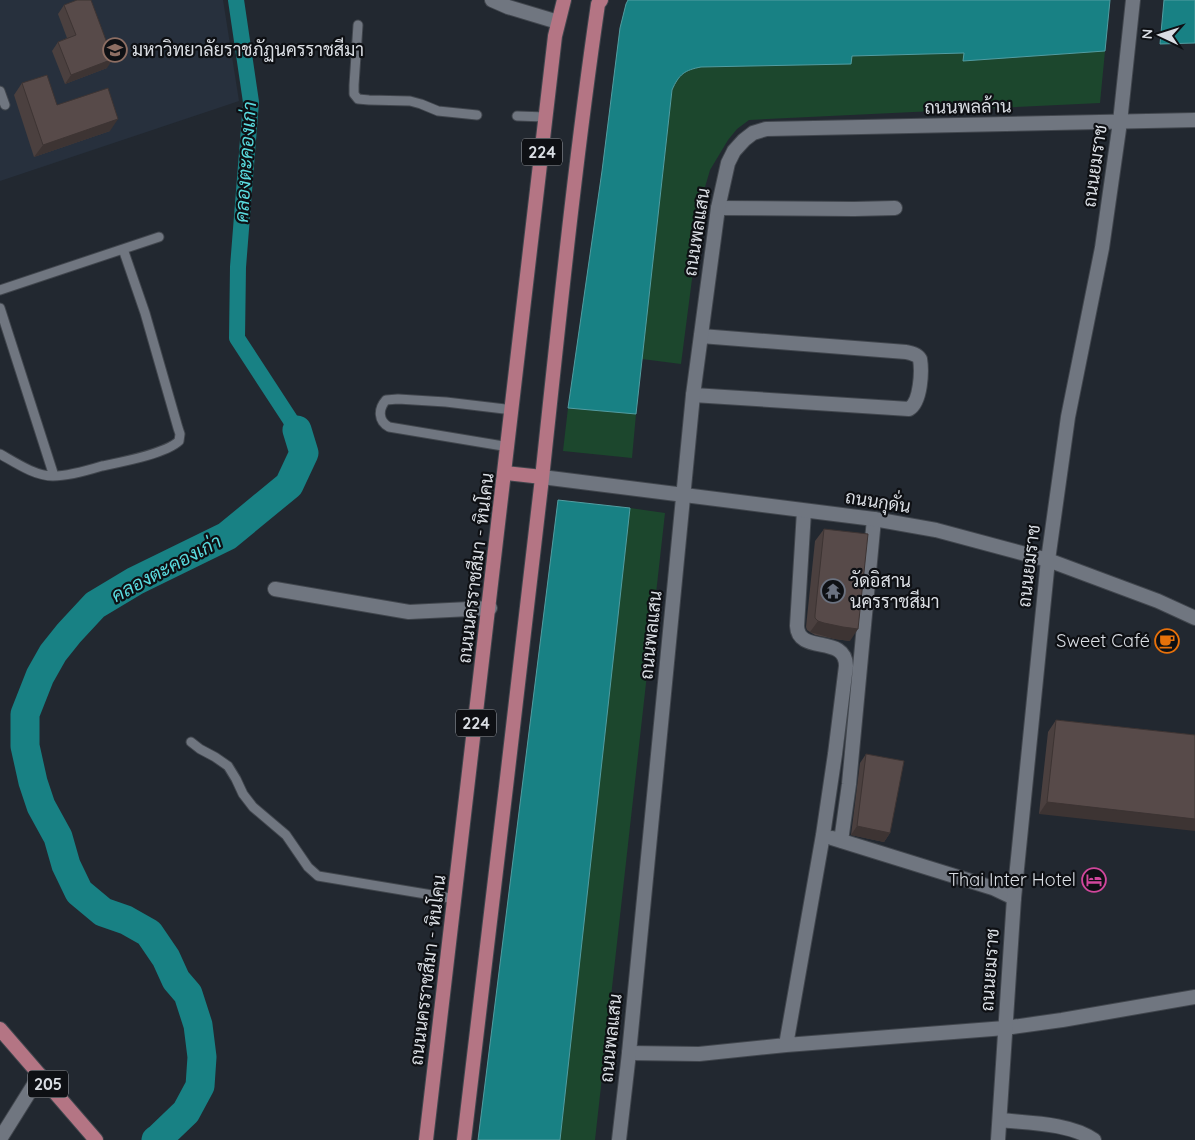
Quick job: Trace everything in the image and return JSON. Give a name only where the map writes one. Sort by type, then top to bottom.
[{"type":"main road","name":"ถนนนครราชสีมา - หินโคน","points":[[426,1140],[506,473],[555,36],[564,0]]},
{"type":"main road","name":"224","points":[[464,1140],[542,477],[559,314],[591,54],[600,0]]},
{"type":"main road","points":[[506,473],[542,477]]},
{"type":"main road","name":"205","points":[[0,1029],[96,1140]]},
{"type":"street","points":[[492,0],[558,22]]},
{"type":"street","name":"ถนนยมราช","points":[[998,1140],[1014,898],[1048,560],[1068,417],[1102,248],[1120,122],[1132,0]]},
{"type":"street","name":"ถนนพลล้าน","points":[[744,140],[753,133],[766,129],[1195,120]]},
{"type":"street","name":"ถนนพลแสน","points":[[619,1140],[693,395],[718,208],[728,163],[734,151],[744,140]]},
{"type":"street","points":[[718,208],[895,208]]},
{"type":"street","points":[[693,395],[909,409],[916,401],[920,383],[920,359],[914,354],[906,352],[701,336]]},
{"type":"street","name":"ถนนกุดั่น","points":[[542,477],[804,511],[874,518],[936,530],[1048,560],[1158,601],[1195,618]]},
{"type":"street","points":[[786,1045],[823,835],[846,662],[844,656],[838,650],[806,640],[798,635],[804,511]]},
{"type":"street","points":[[841,841],[849,784],[874,518]]},
{"type":"street","points":[[276,589],[410,612],[490,608]]},
{"type":"street","points":[[823,835],[993,888],[1014,898]]},
{"type":"street","points":[[629,1053],[699,1054],[786,1045],[1005,1028],[1195,997]]},
{"type":"street","points":[[0,1139],[40,1075]]},
{"type":"street","points":[[1000,1120],[1049,1125],[1073,1130],[1094,1140]]},
{"type":"lane","points":[[358,25],[354,94],[358,99],[410,101],[438,111],[477,115]]},
{"type":"lane","points":[[0,91],[5,104]]},
{"type":"lane","points":[[517,116],[546,117]]},
{"type":"lane","points":[[0,290],[159,237]]},
{"type":"lane","points":[[0,454],[34,472],[54,476],[146,456],[175,445],[180,440],[180,434],[144,313],[123,249]]},
{"type":"lane","points":[[0,308],[54,476]]},
{"type":"lane","points":[[509,447],[389,427],[384,424],[380,411],[386,400],[398,399],[446,402],[513,410]]},
{"type":"lane","points":[[191,742],[228,766],[243,794],[253,807],[286,834],[308,867],[318,876],[456,898]]},
{"type":"shaded area","name":"มหาวิทยาลัยราชภัฏนครราชสีมา","points":[[0,0],[223,0],[239,101],[0,181]]},
{"type":"green space","points":[[1105,51],[1100,103],[749,120],[737,129],[728,140],[710,170],[703,194],[681,364],[642,359],[672,90],[677,80],[683,74],[701,67],[850,64],[851,56],[964,53],[964,61]]},
{"type":"green space","points":[[568,408],[636,414],[632,458],[563,451]]},
{"type":"green space","points":[[630,508],[665,513],[595,1140],[560,1140]]},
{"type":"water","points":[[628,0],[1110,0],[1105,51],[963,61],[964,53],[852,56],[851,64],[701,67],[683,74],[677,80],[672,90],[636,414],[568,408],[602,171],[620,28]]},
{"type":"water","points":[[1164,0],[1195,0],[1195,43],[1160,44]]},
{"type":"water","points":[[558,500],[630,508],[560,1140],[478,1140]]},
{"type":"building","points":[[77,0],[91,0],[113,59],[71,75],[58,42],[76,35],[64,5]]},
{"type":"building","points":[[47,75],[57,105],[108,88],[118,119],[43,145],[22,83]]},
{"type":"building","name":"วัดอิสาน นครราชสีมา","points":[[824,529],[868,534],[858,629],[824,623],[815,618]]},
{"type":"building","points":[[1056,720],[1195,735],[1195,819],[1047,802]]},
{"type":"building","points":[[866,754],[904,761],[890,833],[857,826]]},
{"type":"waterway","name":"คลองตะคองเก่า","points":[[236,0],[251,102],[238,267],[237,338],[297,430]]},
{"type":"waterway","name":"คลองตะคองเก่า","points":[[156,1140],[186,1112],[200,1086],[202,1057],[198,1025],[188,994],[176,980],[166,958],[149,933],[126,920],[103,912],[79,892],[66,865],[58,837],[41,806],[33,782],[25,746],[25,714],[40,676],[53,653],[95,605],[135,581],[227,536],[289,485],[304,453],[297,430]]},
{"type":"place","name":"มหาวิทยาลัยราชภัฏนครราชสีมา","points":[[115,50]]},
{"type":"place","name":"วัดอิสาน นครราชสีมา","points":[[833,591]]},
{"type":"place","name":"Sweet Café","points":[[1167,641]]},
{"type":"place","name":"Thai Inter Hotel","points":[[1094,880]]}]
